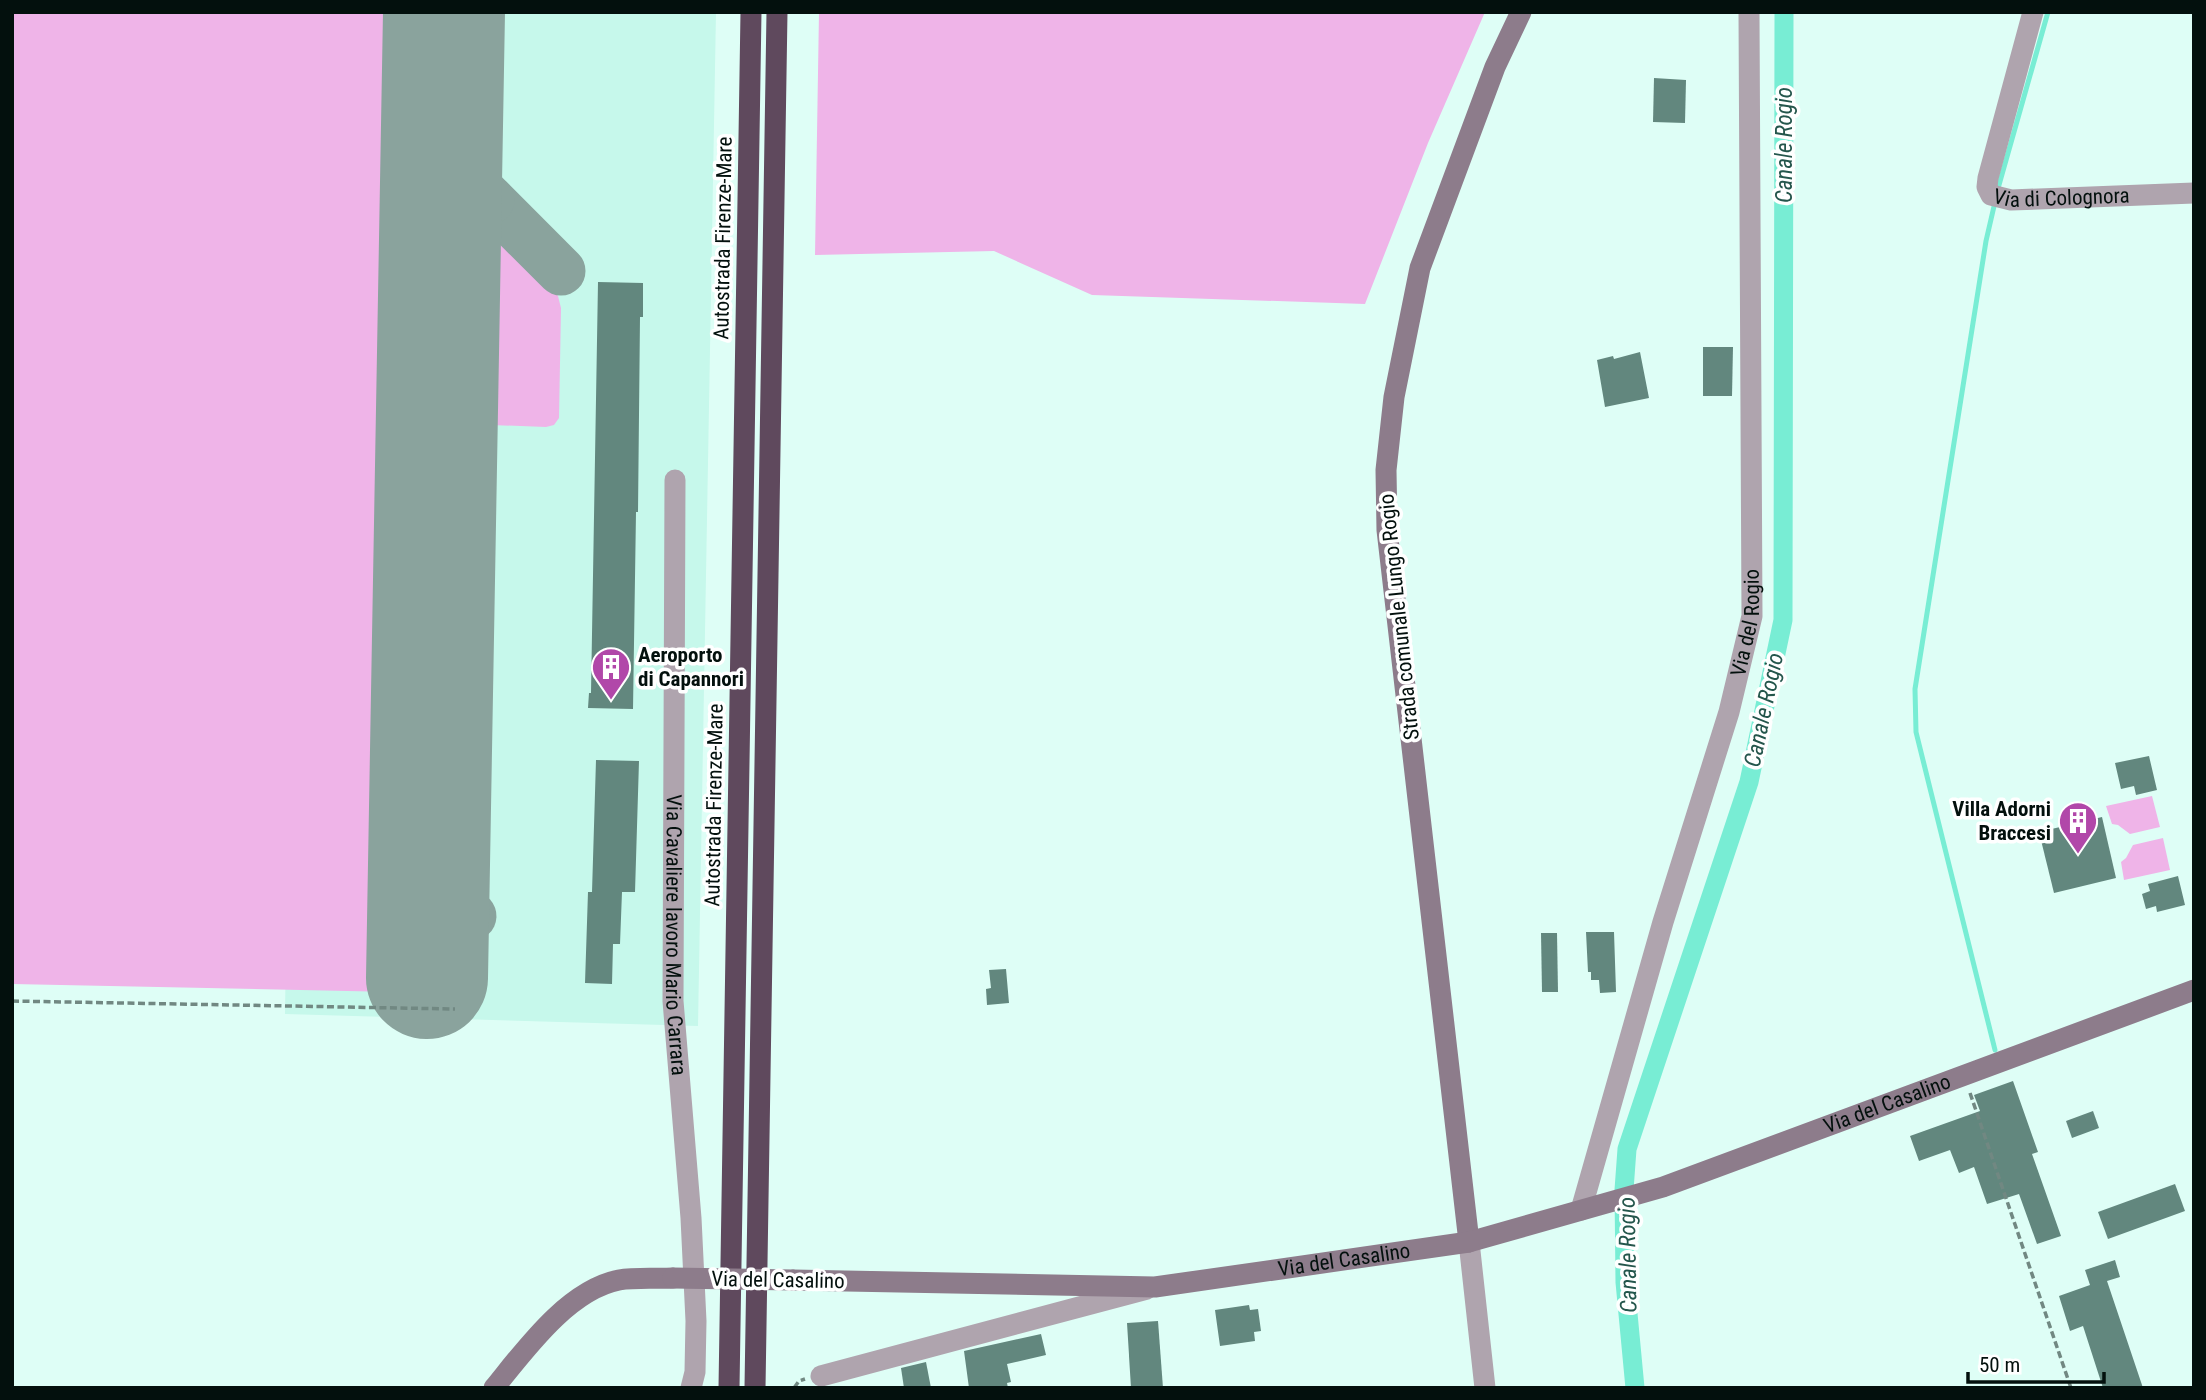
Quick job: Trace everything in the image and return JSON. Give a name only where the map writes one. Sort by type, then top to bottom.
[{"type":"highway","name":"Autostrada Firenze-Mare","points":[[729,1388],[751,12]]},
{"type":"highway","points":[[755,1388],[776,12]]},
{"type":"street","name":"Strada comunale Lungo Rogio","points":[[1469,1242],[1387,530],[1386,470],[1394,397],[1420,268],[1495,67],[1521,12]]},
{"type":"street","name":"Via del Rogio","points":[[1581,1210],[1663,922],[1729,712],[1752,616],[1749,12]]},
{"type":"street","name":"Via di Colognora","points":[[2033,12],[1987,178],[1987,187],[2001,197],[2194,194]]},
{"type":"street","name":"Via Cavaliere lavoro Mario Carrara","points":[[675,480],[673,1001],[691,1218],[696,1321],[695,1372],[691,1388]]},
{"type":"street","name":"Via del Casalino","points":[[494,1388],[563,1310],[595,1288],[620,1280],[673,1278],[1155,1287],[1469,1242],[1638,1195],[2194,990]]},
{"type":"street","points":[[1469,1242],[1485,1388]]},
{"type":"street","points":[[821,1376],[1155,1287]]},
{"type":"path","points":[[12,1001],[455,1009]]},
{"type":"path","points":[[1964,1074],[2071,1388]]},
{"type":"shaded area","points":[[12,12],[410,12],[394,992],[12,984]]},
{"type":"shaded area","points":[[300,12],[716,12],[698,1026],[285,1014]]},
{"type":"shaded area","points":[[819,12],[1485,12],[1428,143],[1365,304],[1092,295],[994,251],[815,255]]},
{"type":"shaded area","points":[[475,209],[489,218],[558,296],[561,308],[559,418],[554,425],[464,424],[466,222],[470,212]]},
{"type":"shaded area","points":[[2152,796],[2160,827],[2130,834],[2112,824],[2106,806]]},
{"type":"shaded area","points":[[2163,838],[2170,870],[2124,880],[2121,862],[2133,845]]},
{"type":"building","points":[[1654,78],[1686,80],[1685,123],[1653,122]]},
{"type":"building","points":[[598,282],[643,283],[643,317],[640,317],[633,709],[588,708],[591,693]]},
{"type":"building","points":[[1703,347],[1733,347],[1732,396],[1703,396]]},
{"type":"building","points":[[1640,352],[1649,398],[1605,407],[1597,360],[1613,356],[1614,359]]},
{"type":"building","points":[[2149,756],[2157,790],[2136,795],[2134,786],[2121,789],[2115,763]]},
{"type":"building","points":[[596,760],[639,761],[635,892],[622,892],[620,944],[613,944],[612,984],[585,983],[588,892],[592,892]]},
{"type":"building","name":"Villa Adorni Braccesi","points":[[2102,817],[2116,878],[2054,893],[2039,832]]},
{"type":"building","points":[[2178,876],[2185,905],[2157,912],[2156,906],[2146,909],[2142,894],[2150,891],[2148,884]]},
{"type":"building","points":[[1586,932],[1614,932],[1616,992],[1600,993],[1599,980],[1591,980],[1591,972],[1588,972]]},
{"type":"building","points":[[1541,933],[1557,933],[1558,992],[1542,992]]},
{"type":"building","points":[[1006,969],[1009,1003],[987,1005],[986,989],[991,988],[989,970]]},
{"type":"building","points":[[2013,1081],[2038,1152],[2032,1154],[2061,1236],[2037,1244],[2019,1194],[1987,1204],[1974,1167],[1959,1173],[1950,1150],[1919,1161],[1910,1136],[1980,1111],[1974,1095]]},
{"type":"building","points":[[2093,1111],[2099,1128],[2072,1138],[2066,1121]]},
{"type":"building","points":[[2175,1184],[2185,1211],[2108,1239],[2098,1212]]},
{"type":"building","points":[[2115,1260],[2120,1277],[2107,1281],[2143,1388],[2103,1388],[2083,1326],[2070,1331],[2059,1296],[2090,1285],[2085,1270]]},
{"type":"building","points":[[1249,1305],[1250,1310],[1258,1309],[1261,1331],[1254,1332],[1255,1341],[1220,1346],[1215,1310]]},
{"type":"building","points":[[1158,1321],[1163,1388],[1131,1388],[1127,1323]]},
{"type":"building","points":[[1041,1334],[1046,1355],[1007,1364],[1011,1382],[1007,1383],[1008,1388],[969,1388],[964,1351]]},
{"type":"building","points":[[926,1362],[931,1388],[904,1388],[901,1368]]},
{"type":"waterway","name":"Canale Rogio","points":[[1635,1388],[1625,1282],[1624,1190],[1627,1149],[1749,782],[1783,620],[1784,12]]},
{"type":"waterway","points":[[1997,192],[2048,12]]},
{"type":"waterway","points":[[1995,202],[1986,241],[1915,689],[1916,732],[1995,1050]]},
{"type":"taxiway","points":[[442,132],[456,166],[561,271]]},
{"type":"taxiway","points":[[440,228],[449,212],[464,200],[490,200]]},
{"type":"taxiway","points":[[428,914],[472,916]]},
{"type":"runway","points":[[427,978],[444,12]]},
{"type":"place","name":"Aeroporto di Capannori","points":[[611,701]]},
{"type":"place","name":"Villa Adorni Braccesi","points":[[2078,855]]}]
